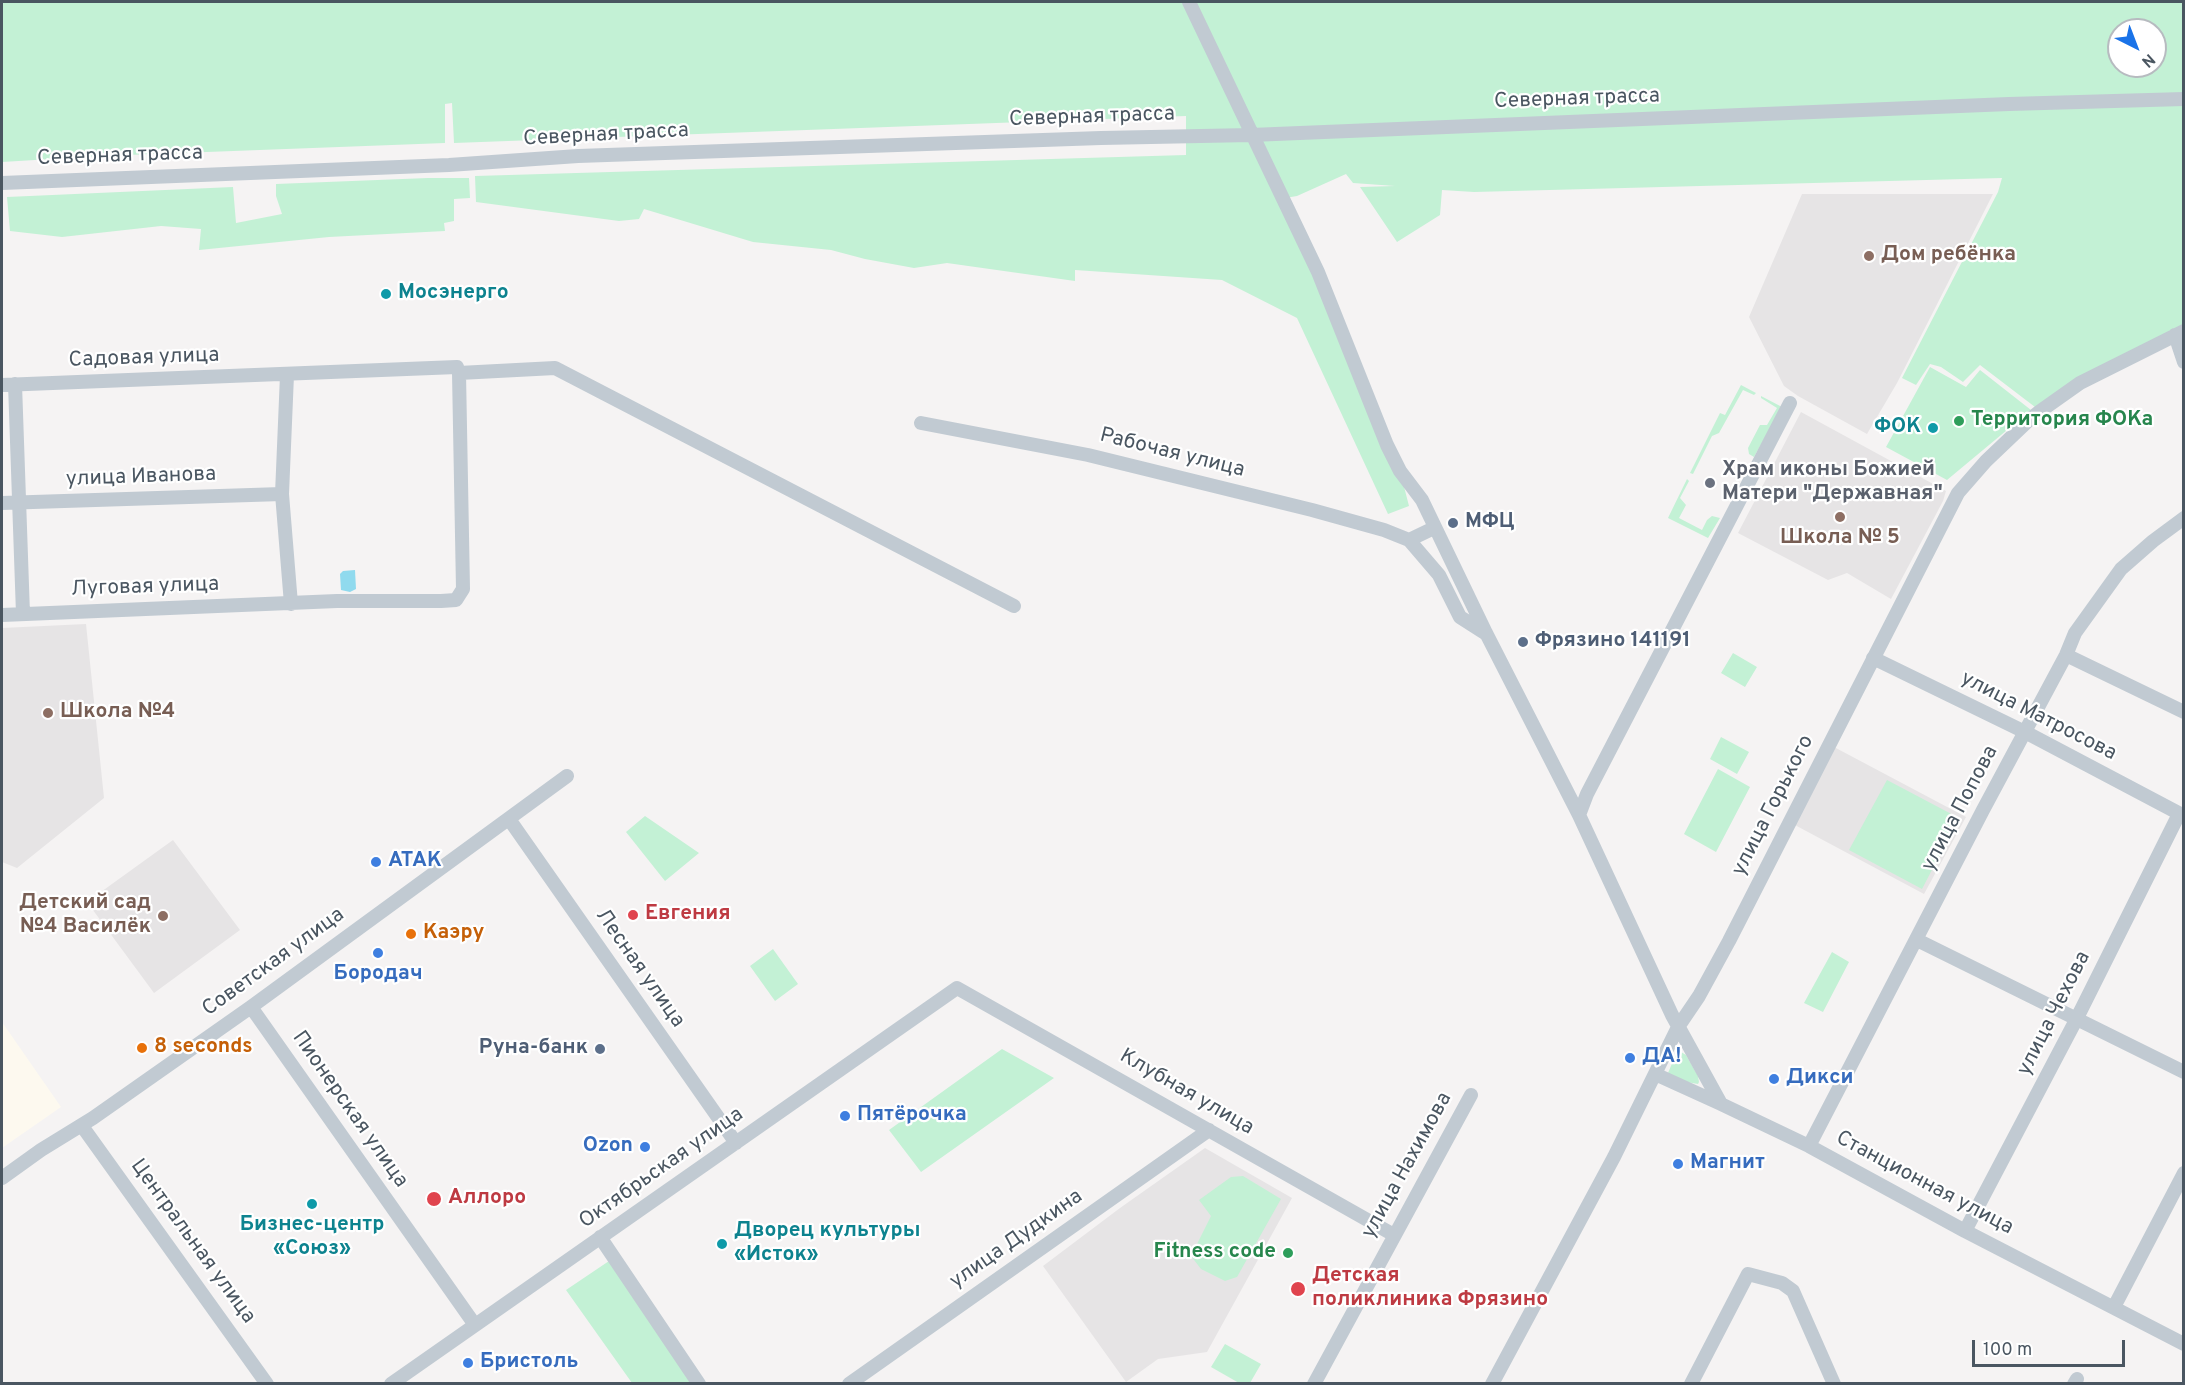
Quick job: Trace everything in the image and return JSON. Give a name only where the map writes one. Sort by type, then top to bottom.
[{"type":"street","points":[[1189,2],[1318,272],[1387,445],[1400,471],[1422,500],[1486,633],[1579,815],[1678,1027],[1721,1104]]},
{"type":"street","name":"Северная трасса","points":[[2,183],[449,165],[578,156],[1089,138],[1251,135],[2184,99]]},
{"type":"street","points":[[2179,333],[2184,362]]},
{"type":"street","name":"улица Горького","points":[[1492,1383],[1614,1157],[1678,1027],[1699,996],[1729,941],[1958,493],[1986,461],[2028,421],[2079,383],[2179,333]]},
{"type":"street","name":"Садовая улица","points":[[8,384],[457,367],[459,373]]},
{"type":"street","points":[[459,373],[555,368],[1014,606]]},
{"type":"street","name":"Луговая улица","points":[[2,615],[337,601],[456,600],[464,590],[459,373]]},
{"type":"street","points":[[287,375],[282,495],[291,604]]},
{"type":"street","points":[[8,384],[19,502],[23,614]]},
{"type":"street","points":[[1579,815],[1587,794],[1790,403]]},
{"type":"street","name":"Рабочая улица","points":[[921,423],[1088,455],[1312,510],[1384,530],[1409,540]]},
{"type":"street","name":"улица Иванова","points":[[2,503],[282,495]]},
{"type":"street","name":"улица Попова","points":[[1809,1146],[2066,655],[2075,633],[2121,569],[2153,541],[2184,519]]},
{"type":"street","points":[[1434,528],[1409,540],[1439,575],[1460,617],[1486,633]]},
{"type":"street","points":[[2066,655],[2184,712]]},
{"type":"street","name":"улица Матросова","points":[[1873,658],[2025,732],[2181,815]]},
{"type":"street","name":"Советская улица","points":[[2,1178],[41,1150],[82,1126],[251,1007],[567,776]]},
{"type":"street","name":"улица Чехова","points":[[1965,1231],[2181,815]]},
{"type":"street","name":"Лесная улица","points":[[508,819],[736,1143]]},
{"type":"street","points":[[1917,940],[2184,1072]]},
{"type":"street","name":"Октябрьская улица","points":[[391,1383],[957,988]]},
{"type":"street","name":"Клубная улица","points":[[957,988],[1394,1235]]},
{"type":"street","name":"Пионерская улица","points":[[251,1007],[475,1325]]},
{"type":"street","name":"Станционная улица","points":[[1655,1074],[1809,1146],[1965,1231],[2184,1344]]},
{"type":"street","name":"улица Нахимова","points":[[1314,1383],[1471,1095]]},
{"type":"street","name":"Центральная улица","points":[[82,1126],[267,1383]]},
{"type":"street","name":"улица Дудкина","points":[[849,1383],[1209,1130]]},
{"type":"street","points":[[2114,1307],[2184,1173]]},
{"type":"street","points":[[600,1237],[699,1383]]},
{"type":"street","points":[[1691,1383],[1749,1274],[1782,1283],[1793,1291],[1834,1383]]},
{"type":"shaded area","name":"Дом ребёнка","points":[[1802,194],[1993,194],[1897,383],[1867,434],[1784,386],[1749,317]]},
{"type":"shaded area","name":"Школа № 5","points":[[1801,412],[1946,491],[1943,501],[1891,599],[1847,573],[1828,580],[1738,533]]},
{"type":"shaded area","name":"Школа №4","points":[[86,624],[104,798],[17,868],[2,862],[2,628]]},
{"type":"shaded area","points":[[1834,747],[1966,817],[1924,894],[1793,824]]},
{"type":"shaded area","name":"Детский сад №4 Василёк","points":[[173,840],[240,930],[154,993],[87,902]]},
{"type":"shaded area","points":[[2,1022],[61,1107],[2,1148]]},
{"type":"shaded area","points":[[1205,1148],[1292,1198],[1207,1352],[1158,1359],[1126,1382],[1043,1266]]},
{"type":"green space","points":[[2,2],[2183,2],[2183,325],[2035,407],[1980,365],[1963,382],[1941,367],[1930,364],[1916,385],[1902,378],[1998,192],[2002,178],[1474,192],[1442,190],[1440,215],[1397,242],[1360,187],[1395,186],[1353,183],[1346,174],[1297,196],[1285,198],[1400,471],[1409,506],[1388,514],[1297,318],[1222,280],[1075,270],[1075,281],[947,263],[914,268],[831,250],[753,242],[644,209],[639,219],[619,221],[476,202],[475,176],[1186,155],[1186,116],[454,143],[452,103],[445,104],[445,143],[2,162]]},
{"type":"green space","points":[[469,178],[470,198],[454,199],[454,221],[444,223],[445,231],[329,237],[199,250],[201,229],[161,226],[62,237],[10,231],[7,197],[233,187],[236,223],[282,214],[276,196],[276,184]]},
{"type":"green space","name":"Территория ФОКа","points":[[1930,367],[1966,387],[1980,370],[2031,410],[1947,480],[1886,447]]},
{"type":"green space","points":[[1741,385],[1756,393],[1754,395],[1743,390],[1719,433],[1712,436],[1693,474],[1690,473],[1720,413],[1725,415]]},
{"type":"green space","points":[[1761,396],[1782,407],[1754,457],[1749,454],[1748,448],[1760,425],[1767,425],[1777,408]]},
{"type":"green space","points":[[1687,479],[1689,481],[1680,498],[1686,505],[1679,518],[1702,530],[1712,516],[1720,518],[1708,538],[1668,518]]},
{"type":"green space","points":[[1733,653],[1757,667],[1745,687],[1721,673]]},
{"type":"green space","points":[[1721,737],[1749,752],[1737,774],[1710,759]]},
{"type":"green space","points":[[1718,769],[1750,787],[1716,852],[1684,834]]},
{"type":"green space","points":[[1887,780],[1959,818],[1922,889],[1849,850]]},
{"type":"green space","points":[[645,816],[699,853],[665,881],[626,832]]},
{"type":"green space","points":[[773,949],[798,984],[775,1001],[750,966]]},
{"type":"green space","points":[[1832,952],[1849,962],[1823,1012],[1804,1003]]},
{"type":"green space","points":[[1002,1049],[1054,1078],[921,1172],[889,1130]]},
{"type":"green space","points":[[1681,1052],[1686,1055],[1698,1076],[1698,1084],[1680,1081],[1668,1073],[1676,1054]]},
{"type":"green space","points":[[1243,1176],[1281,1199],[1237,1277],[1225,1281],[1201,1269],[1191,1256],[1211,1216],[1199,1200],[1231,1177]]},
{"type":"green space","points":[[609,1261],[692,1383],[632,1383],[566,1290]]},
{"type":"green space","points":[[1225,1344],[1261,1364],[1250,1383],[1239,1383],[1211,1367]]},
{"type":"water","points":[[355,570],[356,589],[350,592],[341,590],[340,574],[343,571]]},
{"type":"place","name":"Дом ребёнка","points":[[1869,256]]},
{"type":"place","name":"Мосэнерго","points":[[386,294]]},
{"type":"place","name":"Территория ФОКа","points":[[1959,421]]},
{"type":"place","name":"ФОК","points":[[1933,428]]},
{"type":"place","name":"Храм иконы Божией Матери \"Державная\"","points":[[1710,483]]},
{"type":"place","name":"Школа № 5","points":[[1840,517]]},
{"type":"place","name":"МФЦ","points":[[1453,523]]},
{"type":"place","name":"Фрязино 141191","points":[[1523,642]]},
{"type":"place","name":"Школа №4","points":[[48,713]]},
{"type":"place","name":"АТАК","points":[[376,862]]},
{"type":"place","name":"Евгения","points":[[633,915]]},
{"type":"place","name":"Детский сад №4 Василёк","points":[[163,916]]},
{"type":"place","name":"Каэру","points":[[411,934]]},
{"type":"place","name":"Бородач","points":[[378,953]]},
{"type":"place","name":"8 seconds","points":[[142,1048]]},
{"type":"place","name":"Руна-банк","points":[[600,1049]]},
{"type":"place","name":"ДА!","points":[[1630,1058]]},
{"type":"place","name":"Дикси","points":[[1774,1079]]},
{"type":"place","name":"Пятёрочка","points":[[845,1116]]},
{"type":"place","name":"Ozon","points":[[645,1147]]},
{"type":"place","name":"Магнит","points":[[1678,1164]]},
{"type":"place","name":"Аллоро","points":[[434,1199]]},
{"type":"place","name":"Бизнес-центр «Союз»","points":[[312,1204]]},
{"type":"place","name":"Дворец культуры «Исток»","points":[[722,1244]]},
{"type":"place","name":"Fitness code","points":[[1288,1253]]},
{"type":"place","name":"Детская поликлиника Фрязино","points":[[1298,1289]]},
{"type":"place","name":"Бристоль","points":[[468,1363]]}]
